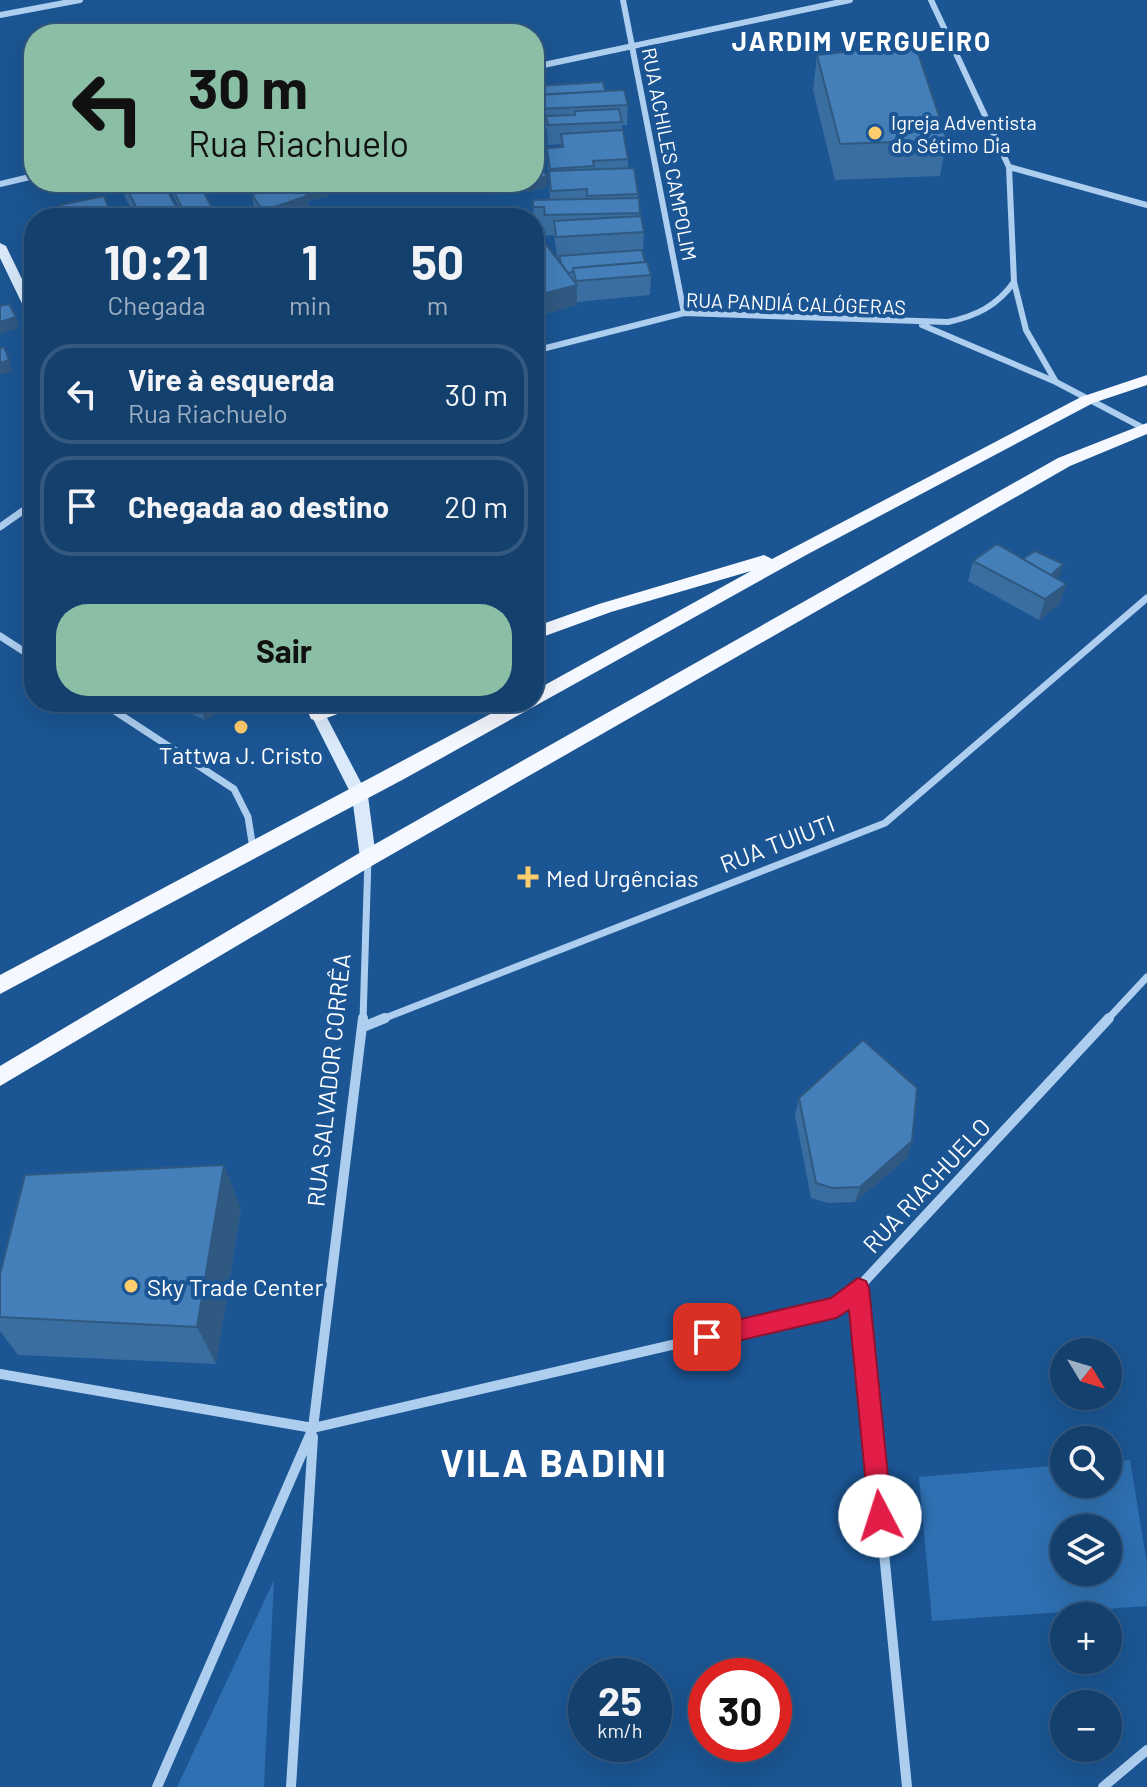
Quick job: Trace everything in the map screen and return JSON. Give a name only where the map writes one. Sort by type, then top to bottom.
[{"type":"main road","points":[[544,693],[802,550],[1087,400],[1147,380]]},
{"type":"main road","points":[[0,1077],[368,858],[1064,462],[1146,429]]},
{"type":"main road","points":[[544,630],[605,608],[802,550]]},
{"type":"main road","points":[[0,985],[253,849],[360,796],[510,712]]},
{"type":"street","points":[[0,15],[80,0]]},
{"type":"street","name":"RUA ACHILES CAMPOLIM","points":[[623,0],[684,313]]},
{"type":"street","points":[[544,65],[850,0]]},
{"type":"street","points":[[931,0],[1009,167],[1014,282],[1026,330],[1056,382]]},
{"type":"street","points":[[1009,167],[1147,205]]},
{"type":"street","points":[[0,184],[24,178]]},
{"type":"street","points":[[0,246],[24,295]]},
{"type":"street","name":"RUA PANDIÁ CALÓGERAS","points":[[544,348],[684,313],[948,322],[982,313],[1007,294],[1014,282]]},
{"type":"street","name":"RUA PANDIÁ CALÓGERAS","points":[[917,323],[1056,382],[1146,429]]},
{"type":"street","points":[[0,527],[24,510]]},
{"type":"street","name":"RUA TUIUTI","points":[[363,1027],[885,823],[1147,598]]},
{"type":"street","points":[[0,636],[24,652]]},
{"type":"street","points":[[116,712],[234,789],[248,817],[253,849]]},
{"type":"street","name":"RUA SALVADOR CORRÊA","points":[[291,1787],[313,1428],[363,1027],[368,858],[360,796],[315,712]]},
{"type":"street","name":"RUA RIACHUELO","points":[[313,1428],[842,1304],[1147,977]]},
{"type":"street","points":[[858,1288],[907,1787]]},
{"type":"street","points":[[0,1374],[313,1428]]},
{"type":"street","name":"RUA SALVADOR CORRÊA","points":[[157,1787],[313,1428]]},
{"type":"street","points":[[1103,1787],[1147,1750]]},
{"type":"shaded area","points":[[1130,1460],[1147,1564],[1147,1606],[1122,1608],[1122,1602],[1050,1602],[1050,1613],[932,1621],[919,1477],[1050,1466],[1050,1498],[1122,1498],[1122,1461]]},
{"type":"shaded area","points":[[274,1580],[264,1787],[177,1787]]},
{"type":"building","points":[[915,44],[947,140],[840,144],[817,55]]},
{"type":"building","points":[[603,82],[605,91],[544,95],[544,86]]},
{"type":"building","points":[[624,90],[628,105],[544,109],[544,94]]},
{"type":"building","points":[[619,109],[622,122],[548,125],[546,116],[575,115],[575,111]]},
{"type":"building","points":[[623,130],[628,159],[593,161],[594,166],[550,169],[547,148],[563,147],[561,134]]},
{"type":"building","points":[[634,168],[638,194],[587,196],[587,189],[551,191],[549,171]]},
{"type":"building","points":[[128,192],[168,192],[177,208],[137,208]]},
{"type":"building","points":[[174,192],[204,192],[212,208],[182,208]]},
{"type":"building","points":[[261,192],[305,192],[307,196],[272,208],[261,208],[252,195]]},
{"type":"building","points":[[104,196],[109,208],[61,208],[60,205]]},
{"type":"building","points":[[639,198],[640,213],[545,215],[544,207],[533,207],[533,200]]},
{"type":"building","points":[[641,216],[644,232],[556,237],[554,221]]},
{"type":"building","points":[[544,242],[577,285],[544,293]]},
{"type":"building","points":[[642,250],[645,262],[573,268],[573,272],[568,273],[559,256]]},
{"type":"building","points":[[647,262],[651,275],[576,281],[573,268]]},
{"type":"building","points":[[9,304],[16,317],[0,322],[0,306]]},
{"type":"building","points":[[4,347],[9,360],[0,363],[0,348]]},
{"type":"building","points":[[997,544],[1066,584],[1045,599],[973,561]]},
{"type":"building","points":[[1035,551],[1063,564],[1051,575],[1023,559]]},
{"type":"building","points":[[863,1040],[917,1088],[912,1141],[860,1187],[832,1188],[816,1183],[799,1098]]},
{"type":"building","name":"Sky Trade Center","points":[[224,1165],[197,1327],[0,1317],[0,1274],[25,1175]]},
{"type":"place","name":"Igreja Adventista do Sétimo Dia","points":[[875,133]]},
{"type":"place","name":"Tattwa J. Cristo","points":[[241,727]]},
{"type":"place","name":"Med Urgências","points":[[528,877]]},
{"type":"place","name":"Sky Trade Center","points":[[131,1286]]},
{"type":"district","name":"JARDIM VERGUEIRO","points":[[862,40]]},
{"type":"district","name":"VILA BADINI","points":[[554,1462]]},
{"type":"route","points":[[707,1337],[836,1307],[858,1288],[880,1516]]}]
